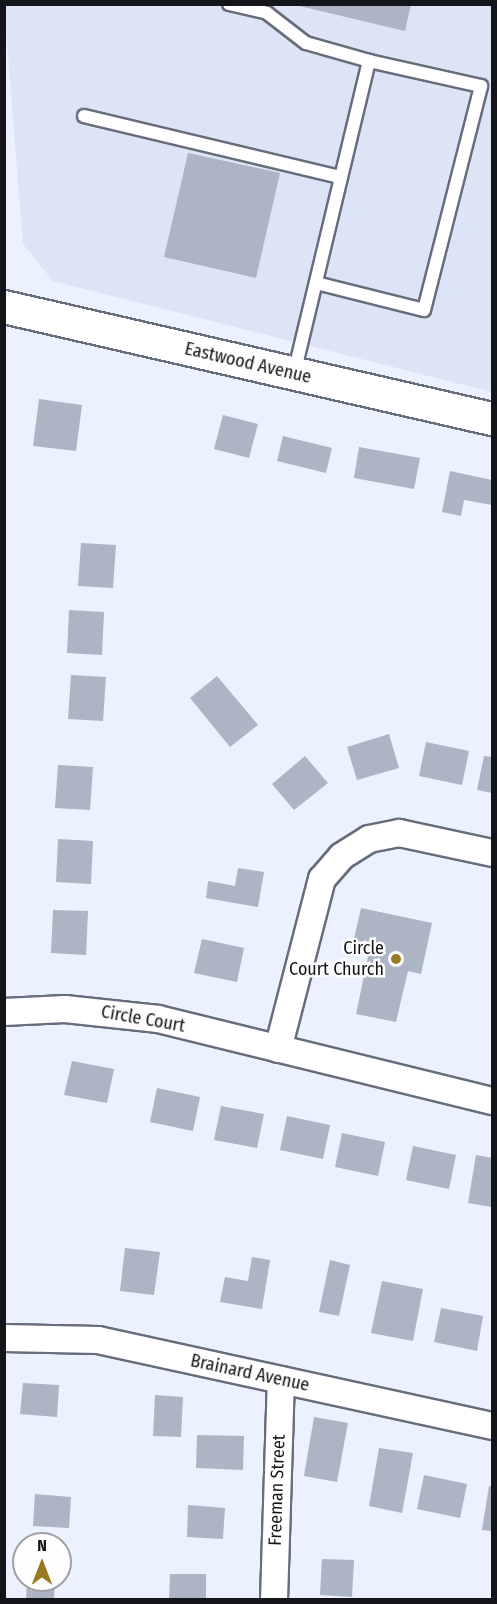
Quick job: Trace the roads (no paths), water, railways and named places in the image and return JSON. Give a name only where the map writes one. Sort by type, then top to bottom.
[{"type":"street","name":"Eastwood Avenue","points":[[4,307],[492,419]]},
{"type":"street","points":[[278,1049],[322,879],[342,856],[369,839],[399,833],[492,854]]},
{"type":"street","name":"Circle Court","points":[[4,1012],[112,1011],[492,1101]]},
{"type":"street","name":"Brainard Avenue","points":[[4,1338],[98,1340],[492,1426]]},
{"type":"street","name":"Freeman Street","points":[[274,1599],[281,1380]]},
{"type":"lane","points":[[229,4],[267,13],[306,44],[369,61],[481,86],[424,310],[316,283]]},
{"type":"lane","points":[[294,374],[369,61]]},
{"type":"lane","points":[[84,116],[341,177]]},
{"type":"place","name":"Circle Court Church","points":[[396,959]]}]
